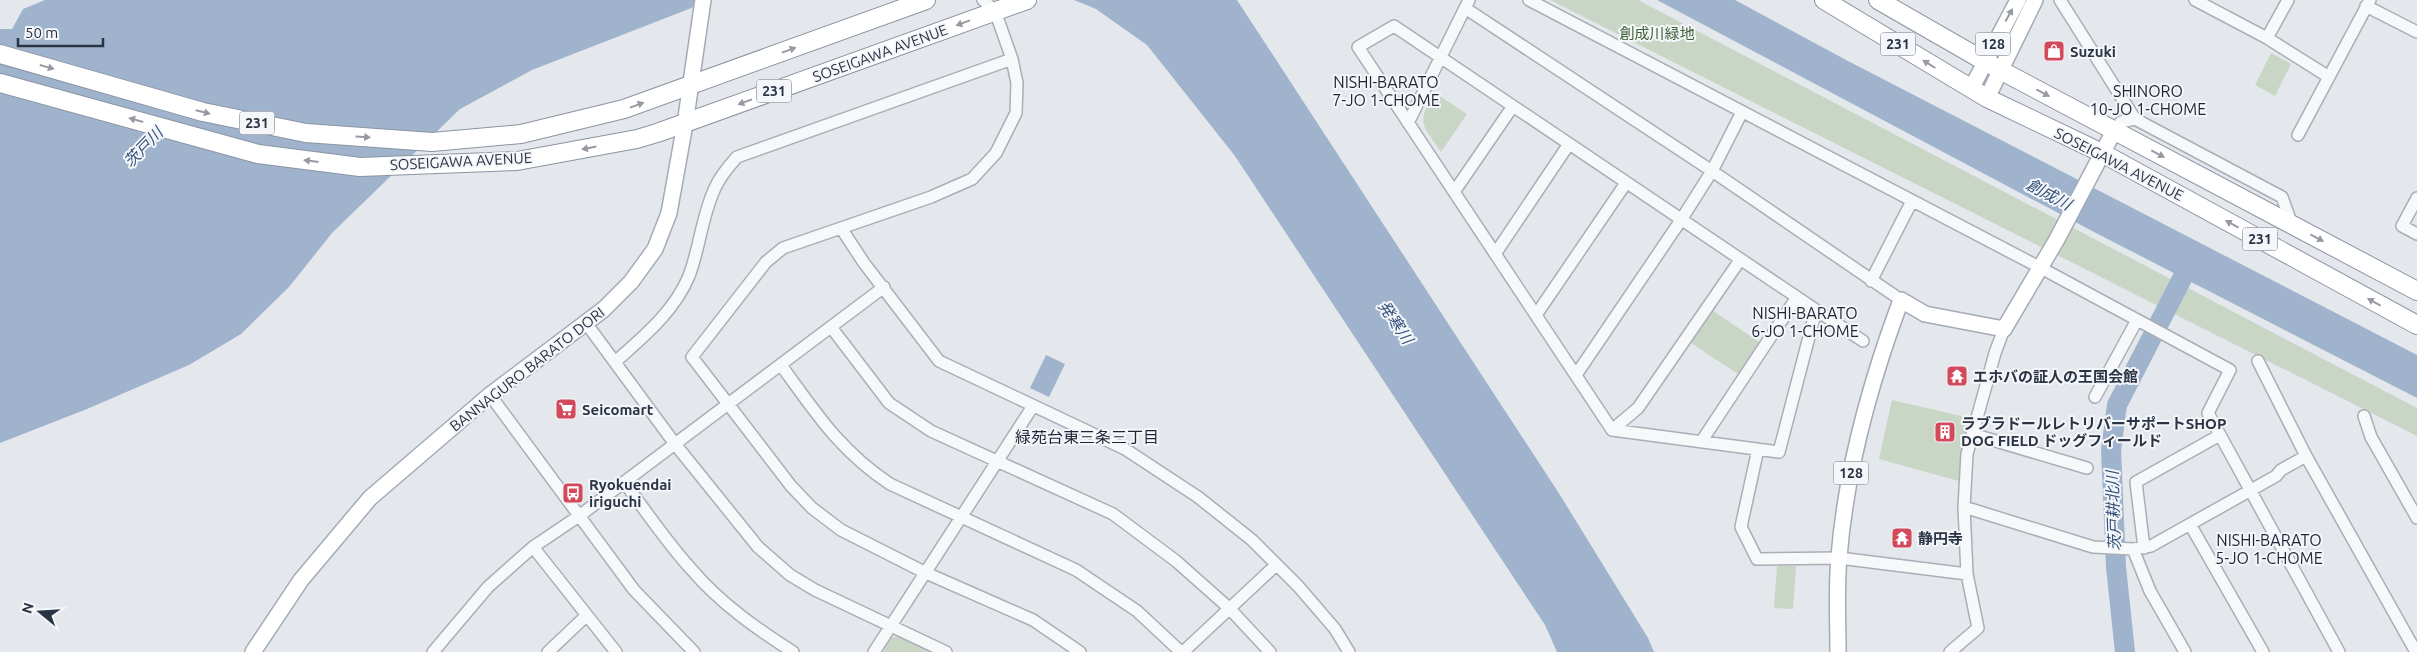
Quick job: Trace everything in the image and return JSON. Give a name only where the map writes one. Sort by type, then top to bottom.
[{"type":"highway","name":"SOSEIGAWA AVENUE","points":[[0,54],[203,112],[306,133],[432,142],[522,134],[624,110],[926,0]]},
{"type":"highway","name":"SOSEIGAWA AVENUE","points":[[0,83],[258,154],[360,166],[517,161],[637,139],[685,124],[989,6],[1027,0]]},
{"type":"highway","name":"SOSEIGAWA AVENUE","points":[[1824,0],[1987,98],[2102,153],[2417,325]]},
{"type":"highway","name":"SOSEIGAWA AVENUE","points":[[1878,0],[1992,66],[2417,291]]},
{"type":"main road","name":"BANNAGURO BARATO DORI","points":[[253,652],[302,580],[370,498],[490,394],[604,309],[631,282],[655,250],[669,213],[685,124],[703,0]]},
{"type":"main road","name":"128","points":[[1987,98],[1992,66],[2018,0]]},
{"type":"main road","name":"128","points":[[1971,89],[1992,66],[2036,0]]},
{"type":"main road","points":[[1901,300],[1925,314],[2004,329],[2041,268],[2114,131]]},
{"type":"main road","name":"128","points":[[1838,652],[1839,558],[1845,503],[1865,410],[1881,354],[1901,300]]},
{"type":"street","points":[[1529,0],[2041,268],[2230,370],[2208,413],[2339,652]]},
{"type":"street","points":[[2060,0],[2135,119],[2282,197],[2292,225]]},
{"type":"street","points":[[2195,0],[2212,4],[2329,76]]},
{"type":"street","points":[[2267,38],[2288,0]]},
{"type":"street","points":[[2298,135],[2368,3],[2417,32]]},
{"type":"street","points":[[1408,123],[1467,4],[1870,281],[1901,300]]},
{"type":"street","points":[[989,6],[1012,58],[1017,83],[1016,113],[996,153],[972,179],[931,197],[783,248],[766,262],[692,357],[791,486],[812,508],[841,530],[926,573],[1033,620],[1080,652]]},
{"type":"street","points":[[1816,310],[1779,452],[1612,430],[1358,47],[1394,26],[1863,341]]},
{"type":"street","points":[[615,362],[656,324],[680,292],[696,254],[715,186],[737,157],[1012,58]]},
{"type":"street","points":[[1454,192],[1513,106]]},
{"type":"street","points":[[1576,375],[1712,171],[1742,112]]},
{"type":"street","points":[[2114,131],[2121,122],[2135,119]]},
{"type":"street","points":[[1495,254],[1569,144]]},
{"type":"street","points":[[1536,315],[1626,183]]},
{"type":"street","points":[[2417,198],[2402,226],[2417,234]]},
{"type":"street","points":[[1870,281],[1912,201]]},
{"type":"street","points":[[841,228],[864,263],[939,360],[1125,449],[1198,497],[1252,540],[1298,586],[1335,629],[1349,652]]},
{"type":"street","points":[[1612,430],[1638,408],[1740,260]]},
{"type":"street","points":[[433,652],[488,588],[533,547],[579,516],[884,287]]},
{"type":"street","points":[[1701,442],[1797,297]]},
{"type":"street","points":[[2095,397],[2137,320]]},
{"type":"street","points":[[586,323],[675,444],[758,547],[790,575],[815,590],[946,652]]},
{"type":"street","points":[[831,327],[889,403],[931,431],[1113,514],[1176,561],[1229,608],[1270,652]]},
{"type":"street","points":[[1950,652],[1978,628],[1967,574],[1964,508],[1967,454],[1994,353],[2004,329]]},
{"type":"street","points":[[2258,361],[2306,456],[2413,649]]},
{"type":"street","points":[[781,365],[846,451],[870,471],[890,484],[1076,570],[1137,611],[1182,652],[1276,565]]},
{"type":"street","points":[[490,394],[634,590],[694,652]]},
{"type":"street","points":[[874,652],[1033,406]]},
{"type":"street","points":[[2364,416],[2371,437],[2417,518]]},
{"type":"street","points":[[1972,434],[2087,468]]},
{"type":"street","points":[[2185,652],[2150,592],[2135,549],[2136,482],[2220,435]]},
{"type":"street","points":[[1758,450],[1741,527],[1757,559],[1839,558],[1967,574]]},
{"type":"street","points":[[1964,508],[2099,548],[2135,549],[2191,526],[2306,456]]},
{"type":"street","points":[[624,482],[680,556],[703,582],[764,633],[793,652]]},
{"type":"street","points":[[2191,526],[2263,652]]},
{"type":"street","points":[[533,547],[616,652]]},
{"type":"street","points":[[548,652],[586,616]]},
{"type":"green space","name":"創成川緑地","points":[[1550,0],[1638,0],[2417,408],[2417,436]]},
{"type":"green space","points":[[2271,53],[2291,64],[2275,96],[2255,85]]},
{"type":"green space","points":[[1434,92],[1467,114],[1441,152],[1429,135],[1423,118]]},
{"type":"green space","points":[[1712,310],[1759,342],[1738,374],[1691,343]]},
{"type":"green space","points":[[1892,400],[1970,418],[1962,448],[1959,481],[1879,459]]},
{"type":"green space","points":[[1777,566],[1796,566],[1793,609],[1774,608]]},
{"type":"green space","points":[[898,636],[934,652],[883,652],[891,638]]},
{"type":"water","name":"茨戸川","points":[[45,0],[712,0],[532,70],[460,109],[332,233],[289,287],[241,334],[189,365],[87,409],[0,443],[0,29],[12,29],[23,9]]},
{"type":"water","name":"発寒川","points":[[1074,0],[1237,0],[1560,495],[1648,638],[1654,652],[1557,652],[1545,625],[1235,156],[1147,45],[1096,9]]},
{"type":"water","name":"創成川","points":[[1657,0],[1735,0],[1848,61],[2417,355],[2417,398],[2094,232]]},
{"type":"water","points":[[1046,355],[1065,364],[1049,397],[1030,388]]},
{"type":"waterway","name":"茨戸耕北川","points":[[2125,652],[2116,567],[2111,450],[2117,405],[2188,267]]},
{"type":"place","name":"Suzuki","points":[[2054,51]]},
{"type":"place","name":"エホバの証人の王国会館","points":[[1957,376]]},
{"type":"place","name":"Seicomart","points":[[566,409]]},
{"type":"place","name":"ラブラドールレトリバーサポートSHOP DOG FIELD ドッグフィールド","points":[[1945,432]]},
{"type":"place","name":"Ryokuendai iriguchi","points":[[573,493]]},
{"type":"place","name":"静円寺","points":[[1902,538]]},
{"type":"district","name":"NISHI-BARATO 7-JO 1-CHOME","points":[[1386,91]]},
{"type":"district","name":"SHINORO 10-JO 1-CHOME","points":[[2148,100]]},
{"type":"district","name":"NISHI-BARATO 6-JO 1-CHOME","points":[[1805,322]]},
{"type":"district","name":"緑苑台東三条三丁目","points":[[1087,437]]},
{"type":"district","name":"NISHI-BARATO 5-JO 1-CHOME","points":[[2269,549]]}]
